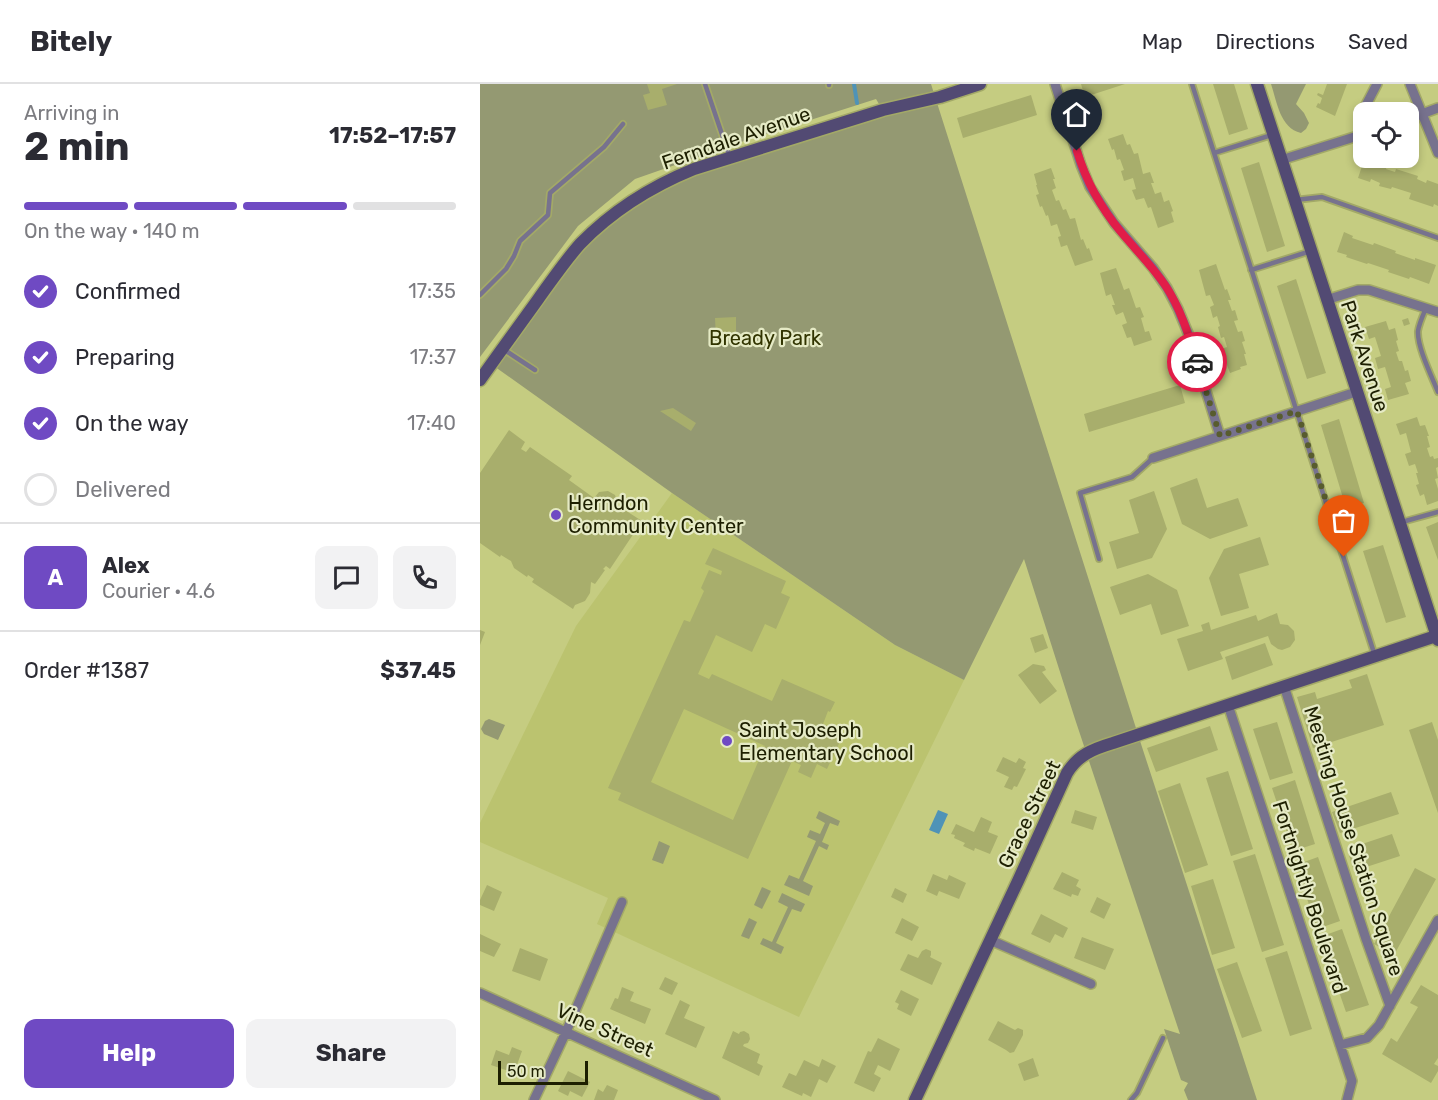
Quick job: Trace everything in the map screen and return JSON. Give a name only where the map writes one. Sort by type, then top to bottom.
[{"type":"street","name":"Ferndale Avenue","points":[[480,380],[564,263],[582,242],[639,196],[664,181],[694,169],[864,115],[940,97],[980,84]]},
{"type":"street","points":[[1055,84],[1090,187],[1114,223],[1153,268],[1178,309],[1188,333],[1220,436]]},
{"type":"street","name":"Park Avenue","points":[[1257,84],[1437,638]]},
{"type":"street","points":[[1368,102],[1377,84]]},
{"type":"street","points":[[1410,84],[1438,153]]},
{"type":"street","points":[[1419,115],[1438,108]]},
{"type":"street","points":[[1281,160],[1353,137]]},
{"type":"street","points":[[1326,300],[1358,290],[1369,290],[1438,312]]},
{"type":"street","points":[[1153,458],[1356,392]]},
{"type":"street","name":"Grace Street","points":[[915,1100],[1067,773],[1079,758],[1089,751],[1437,638]]},
{"type":"street","name":"Meeting House Station Square","points":[[1284,686],[1390,1006]]},
{"type":"street","name":"Fortnightly Boulevard","points":[[1228,705],[1352,1080],[1347,1100]]},
{"type":"street","points":[[534,1100],[566,1032],[621,902]]},
{"type":"street","points":[[1340,1045],[1367,1038],[1379,1025],[1438,920]]},
{"type":"street","points":[[990,940],[1091,984]]},
{"type":"street","name":"Vine Street","points":[[480,993],[715,1100]]},
{"type":"lane","points":[[705,84],[730,158]]},
{"type":"lane","points":[[1192,84],[1376,656]]},
{"type":"lane","points":[[480,295],[506,269],[520,241],[549,215],[550,193],[604,147],[624,124]]},
{"type":"lane","points":[[1214,153],[1273,135]]},
{"type":"lane","points":[[1294,200],[1322,197],[1438,238]]},
{"type":"lane","points":[[1251,270],[1311,251]]},
{"type":"lane","points":[[1426,308],[1418,330],[1419,339],[1438,392]]},
{"type":"lane","points":[[502,348],[535,370]]},
{"type":"lane","points":[[1099,558],[1080,493],[1132,477],[1153,458]]},
{"type":"lane","points":[[1399,523],[1438,512]]},
{"type":"lane","points":[[1131,1100],[1137,1093],[1163,1038]]},
{"type":"shaded area","name":"Saint Joseph Elementary School","points":[[672,493],[895,645],[964,680],[799,1017],[597,924],[608,898],[480,842],[480,823],[576,626]]},
{"type":"green space","name":"Bready Park","points":[[480,84],[931,84],[1257,1100],[1188,1100],[1184,1090],[1188,1083],[1181,1080],[1164,1029],[1180,1034],[1024,559],[964,680],[895,645],[672,493],[491,364],[564,263],[645,193],[730,158],[882,109],[876,99],[635,179],[578,226],[480,357]]},
{"type":"green space","points":[[1271,84],[1306,84],[1296,104],[1309,123],[1301,133],[1288,126],[1284,120]]},
{"type":"green space","points":[[489,719],[505,725],[498,740],[484,734],[481,729],[485,721]]},
{"type":"green space","points":[[819,811],[840,821],[838,826],[830,823],[822,842],[829,845],[827,850],[819,846],[803,881],[813,886],[809,896],[784,885],[789,875],[799,879],[816,841],[807,837],[810,830],[820,834],[825,823],[816,818]]},
{"type":"green space","points":[[659,841],[670,846],[663,864],[652,860]]},
{"type":"green space","points":[[762,887],[771,891],[762,909],[754,905]]},
{"type":"green space","points":[[782,893],[805,904],[801,912],[792,909],[776,943],[784,947],[781,954],[760,944],[763,938],[772,942],[788,907],[778,902]]},
{"type":"green space","points":[[749,918],[757,922],[749,939],[741,936]]},
{"type":"water","points":[[938,810],[948,814],[939,834],[929,830]]},
{"type":"building","points":[[647,84],[677,84],[662,89],[667,105],[648,110],[643,95],[650,93]]},
{"type":"building","points":[[1081,84],[1125,84],[1085,97]]},
{"type":"building","points":[[1213,84],[1234,84],[1248,129],[1229,135]]},
{"type":"building","points":[[1327,84],[1347,84],[1335,116],[1316,107],[1322,98],[1317,95],[1318,93],[1323,95]]},
{"type":"building","points":[[1031,95],[1037,115],[963,138],[957,118]]},
{"type":"building","points":[[1123,134],[1134,154],[1138,153],[1143,174],[1150,172],[1155,194],[1161,192],[1164,202],[1169,200],[1174,222],[1158,228],[1151,207],[1148,208],[1144,198],[1136,200],[1132,190],[1136,189],[1133,178],[1124,181],[1121,171],[1124,170],[1120,159],[1117,160],[1108,139]]},
{"type":"building","points":[[1259,162],[1285,246],[1267,252],[1241,168]]},
{"type":"building","points":[[1051,168],[1056,188],[1052,190],[1056,201],[1059,200],[1063,210],[1066,209],[1070,219],[1075,218],[1081,240],[1083,239],[1087,249],[1089,248],[1093,260],[1075,266],[1067,245],[1061,247],[1058,237],[1061,236],[1057,224],[1051,226],[1048,215],[1046,216],[1042,206],[1040,207],[1034,174]]},
{"type":"building","points":[[1361,168],[1386,168],[1395,172],[1396,169],[1418,176],[1417,179],[1426,183],[1427,180],[1438,184],[1438,206],[1434,204],[1433,207],[1409,199],[1411,193],[1392,187],[1391,189],[1379,186],[1380,183],[1371,179],[1370,182],[1358,178]]},
{"type":"building","points":[[1344,232],[1353,236],[1352,238],[1373,245],[1374,243],[1396,251],[1395,253],[1436,265],[1429,284],[1388,272],[1389,270],[1337,252]]},
{"type":"building","points":[[1216,264],[1231,300],[1228,300],[1232,311],[1235,310],[1238,320],[1234,321],[1238,332],[1242,331],[1245,341],[1242,342],[1247,365],[1230,373],[1221,349],[1227,347],[1224,337],[1221,338],[1217,316],[1213,318],[1210,307],[1214,305],[1210,295],[1206,296],[1199,270]]},
{"type":"building","points":[[1116,268],[1124,290],[1129,288],[1136,308],[1140,307],[1144,317],[1141,318],[1145,332],[1149,331],[1152,340],[1134,346],[1131,337],[1127,338],[1122,325],[1127,323],[1123,312],[1116,315],[1111,294],[1106,296],[1100,273]]},
{"type":"building","points":[[1296,279],[1326,373],[1307,379],[1277,286]]},
{"type":"building","points":[[736,317],[736,339],[716,339],[715,318]]},
{"type":"building","points":[[1408,318],[1410,324],[1404,326],[1402,320]]},
{"type":"building","points":[[1386,321],[1389,330],[1395,328],[1399,351],[1396,352],[1405,371],[1408,370],[1411,381],[1405,383],[1409,394],[1388,400],[1385,389],[1391,387],[1385,367],[1378,369],[1375,358],[1381,356],[1375,337],[1369,339],[1365,327]]},
{"type":"building","points":[[1180,385],[1185,403],[1089,432],[1084,414]]},
{"type":"building","points":[[673,408],[696,423],[691,431],[660,411]]},
{"type":"building","points":[[1417,417],[1420,426],[1425,425],[1429,436],[1427,436],[1430,447],[1427,448],[1430,457],[1438,458],[1436,468],[1438,478],[1435,479],[1438,501],[1427,505],[1424,494],[1420,496],[1416,485],[1419,484],[1415,464],[1409,466],[1405,454],[1411,452],[1406,433],[1400,435],[1396,424]]},
{"type":"building","points":[[1339,419],[1364,503],[1346,508],[1321,425]]},
{"type":"building","name":"Herndon Community Center","points":[[509,430],[525,442],[521,449],[526,452],[530,447],[572,476],[569,480],[594,498],[599,492],[608,491],[615,495],[617,507],[642,521],[610,569],[606,566],[595,584],[591,582],[590,593],[585,601],[575,605],[573,609],[532,582],[534,579],[514,568],[511,561],[501,555],[500,557],[480,543],[480,473]]},
{"type":"building","points":[[1197,478],[1207,508],[1238,498],[1248,526],[1210,539],[1182,524],[1170,488]]},
{"type":"building","points":[[1154,491],[1167,529],[1152,558],[1117,569],[1109,542],[1139,533],[1129,500]]},
{"type":"building","points":[[1438,522],[1438,560],[1426,527]]},
{"type":"building","points":[[1260,537],[1269,565],[1239,574],[1249,608],[1221,616],[1209,578],[1224,549]]},
{"type":"building","points":[[1383,545],[1406,617],[1386,623],[1363,551]]},
{"type":"building","points":[[713,548],[786,581],[781,593],[790,597],[776,629],[765,624],[752,652],[716,635],[698,674],[709,679],[712,674],[772,701],[782,679],[835,702],[830,712],[828,711],[823,724],[844,733],[827,769],[817,764],[811,778],[798,772],[801,765],[792,761],[748,859],[618,800],[621,793],[608,788],[684,620],[690,622],[704,591],[701,588],[709,570],[721,575],[722,571],[705,564]],"holes":[[[684,709],[765,746],[733,820],[651,782]]]},
{"type":"building","points":[[1148,574],[1177,590],[1189,626],[1161,635],[1151,604],[1120,615],[1110,587]]},
{"type":"building","points":[[1277,613],[1280,624],[1288,625],[1294,631],[1295,640],[1290,647],[1278,649],[1271,644],[1268,636],[1220,652],[1223,659],[1188,671],[1177,639],[1203,631],[1201,625],[1209,622],[1211,630],[1256,615],[1258,621]]},
{"type":"building","points":[[480,630],[485,632],[480,645]]},
{"type":"building","points":[[1043,634],[1048,648],[1035,653],[1030,638]]},
{"type":"building","points":[[1265,643],[1273,665],[1232,680],[1225,657]]},
{"type":"building","points":[[1033,664],[1044,666],[1046,670],[1042,672],[1057,691],[1040,704],[1018,675]]},
{"type":"building","points":[[1367,674],[1384,725],[1313,748],[1297,697],[1315,692],[1317,699],[1352,688],[1349,680]]},
{"type":"building","points":[[1277,722],[1293,773],[1270,780],[1253,729]]},
{"type":"building","points":[[1432,722],[1438,740],[1438,813],[1409,730]]},
{"type":"building","points":[[1210,726],[1218,750],[1156,772],[1147,748]]},
{"type":"building","points":[[1003,757],[1016,763],[1019,758],[1026,762],[1023,768],[1026,769],[1017,787],[1014,786],[1012,790],[1004,787],[1009,777],[996,771]]},
{"type":"building","points":[[1228,771],[1253,849],[1231,856],[1206,778]]},
{"type":"building","points":[[1295,780],[1315,844],[1293,851],[1272,788]]},
{"type":"building","points":[[1180,783],[1208,865],[1185,873],[1158,791]]},
{"type":"building","points":[[1391,792],[1399,814],[1340,833],[1332,812]]},
{"type":"building","points":[[1075,810],[1097,817],[1093,830],[1071,823]]},
{"type":"building","points":[[981,817],[992,822],[988,832],[998,836],[990,854],[963,846],[965,843],[951,834],[956,824],[974,832]]},
{"type":"building","points":[[1392,834],[1400,856],[1354,871],[1347,849]]},
{"type":"building","points":[[1255,854],[1284,945],[1262,952],[1233,861]]},
{"type":"building","points":[[1318,857],[1340,921],[1317,929],[1296,865]]},
{"type":"building","points":[[1415,868],[1436,879],[1394,955],[1374,944]]},
{"type":"building","points":[[1062,872],[1079,880],[1076,886],[1081,889],[1078,896],[1072,894],[1071,897],[1053,889]]},
{"type":"building","points":[[933,874],[947,880],[949,875],[966,883],[959,899],[939,891],[937,896],[926,891]]},
{"type":"building","points":[[1213,879],[1235,948],[1212,955],[1191,886]]},
{"type":"building","points":[[487,885],[502,892],[494,911],[480,905]]},
{"type":"building","points":[[895,888],[907,894],[903,903],[891,897]]},
{"type":"building","points":[[1097,897],[1111,904],[1104,919],[1090,912]]},
{"type":"building","points":[[1041,914],[1068,928],[1063,938],[1055,934],[1050,943],[1031,934]]},
{"type":"building","points":[[902,918],[919,927],[912,941],[895,933]]},
{"type":"building","points":[[1342,929],[1369,1005],[1346,1012],[1320,937]]},
{"type":"building","points":[[480,934],[501,944],[494,957],[480,951]]},
{"type":"building","points":[[1082,937],[1114,949],[1105,970],[1074,958]]},
{"type":"building","points":[[520,948],[548,959],[540,981],[512,971]]},
{"type":"building","points":[[926,949],[931,951],[930,957],[942,963],[932,985],[900,970],[908,954],[918,958]]},
{"type":"building","points":[[1287,951],[1312,1029],[1290,1036],[1265,958]]},
{"type":"building","points":[[1237,962],[1262,1031],[1242,1038],[1217,969]]},
{"type":"building","points":[[665,977],[678,983],[672,995],[659,989]]},
{"type":"building","points":[[1421,985],[1438,995],[1438,1058],[1434,1064],[1438,1066],[1438,1071],[1431,1083],[1382,1054],[1391,1038],[1397,1042],[1418,1007],[1410,1003]]},
{"type":"building","points":[[622,987],[634,992],[630,1001],[651,1009],[645,1024],[610,1009],[615,998],[618,999]]},
{"type":"building","points":[[901,990],[919,999],[911,1016],[897,1009],[899,1004],[895,1002]]},
{"type":"building","points":[[680,1000],[690,1005],[684,1018],[705,1027],[696,1048],[665,1034]]},
{"type":"building","points":[[998,1021],[1015,1030],[1018,1028],[1023,1030],[1023,1035],[1014,1052],[1010,1053],[988,1040]]},
{"type":"building","points":[[733,1031],[739,1034],[744,1031],[749,1034],[748,1043],[743,1046],[760,1054],[757,1063],[763,1066],[759,1076],[722,1058]]},
{"type":"building","points":[[878,1038],[900,1049],[890,1071],[878,1065],[874,1074],[881,1078],[874,1092],[854,1083],[868,1051],[871,1052]]},
{"type":"building","points":[[512,1047],[522,1051],[514,1073],[491,1065],[496,1050],[509,1055]]},
{"type":"building","points":[[1033,1058],[1039,1076],[1024,1081],[1018,1064]]},
{"type":"building","points":[[822,1059],[836,1066],[827,1083],[819,1079],[811,1097],[803,1093],[802,1096],[782,1087],[789,1073],[796,1076],[804,1060],[819,1067]]},
{"type":"building","points":[[568,1071],[590,1082],[582,1097],[570,1091],[568,1096],[558,1091]]},
{"type":"building","points":[[607,1085],[618,1090],[614,1100],[594,1100],[598,1089],[603,1092]]},
{"type":"waterway","points":[[854,84],[857,103]]},
{"type":"way so far","points":[[1197,362],[1220,436],[1297,411],[1344,557]]},
{"type":"place","name":"Herndon Community Center","points":[[556,515]]},
{"type":"place","name":"Saint Joseph Elementary School","points":[[727,741]]},
{"type":"route","points":[[1077,151],[1090,187],[1097,199],[1167,288],[1188,333],[1197,362]]}]
